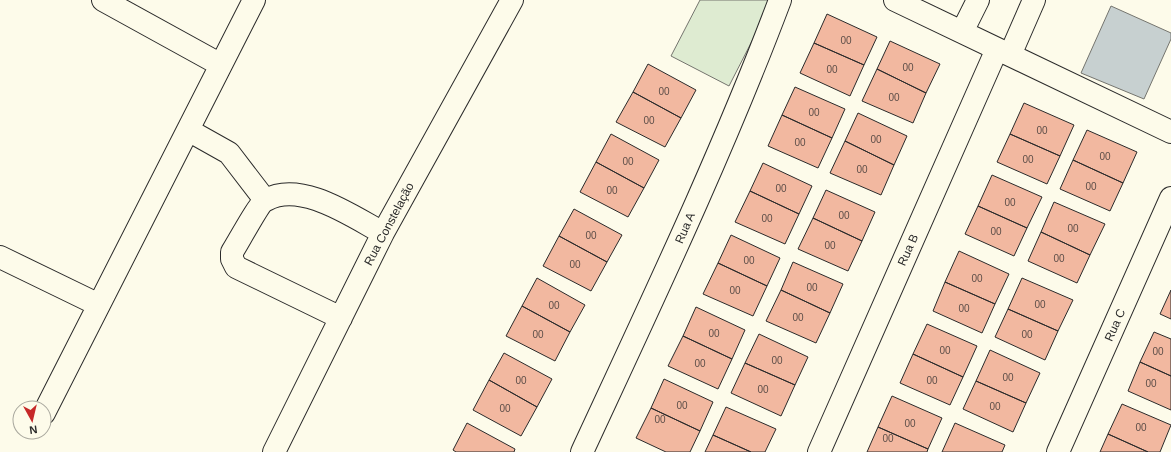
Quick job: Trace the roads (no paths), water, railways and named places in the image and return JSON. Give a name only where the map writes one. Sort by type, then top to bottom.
[{"type":"street","points":[[102,0],[221,65]]},
{"type":"street","points":[[51,400],[254,0]]},
{"type":"street","name":"Rua Constelação","points":[[274,452],[383,233],[512,0]]},
{"type":"street","name":"Rua A","points":[[582,452],[667,270],[761,51],[780,0]]},
{"type":"street","points":[[895,0],[1171,132]]},
{"type":"street","points":[[962,32],[978,0]]},
{"type":"street","name":"Rua B","points":[[819,452],[1004,52],[1034,0]]},
{"type":"street","points":[[188,130],[229,153],[264,200]]},
{"type":"street","points":[[341,318],[236,267],[232,259],[232,252],[264,200],[280,195],[308,196],[334,207],[383,233]]},
{"type":"street","name":"Rua C","points":[[1058,452],[1171,198]]},
{"type":"street","points":[[0,257],[99,305]]}]
